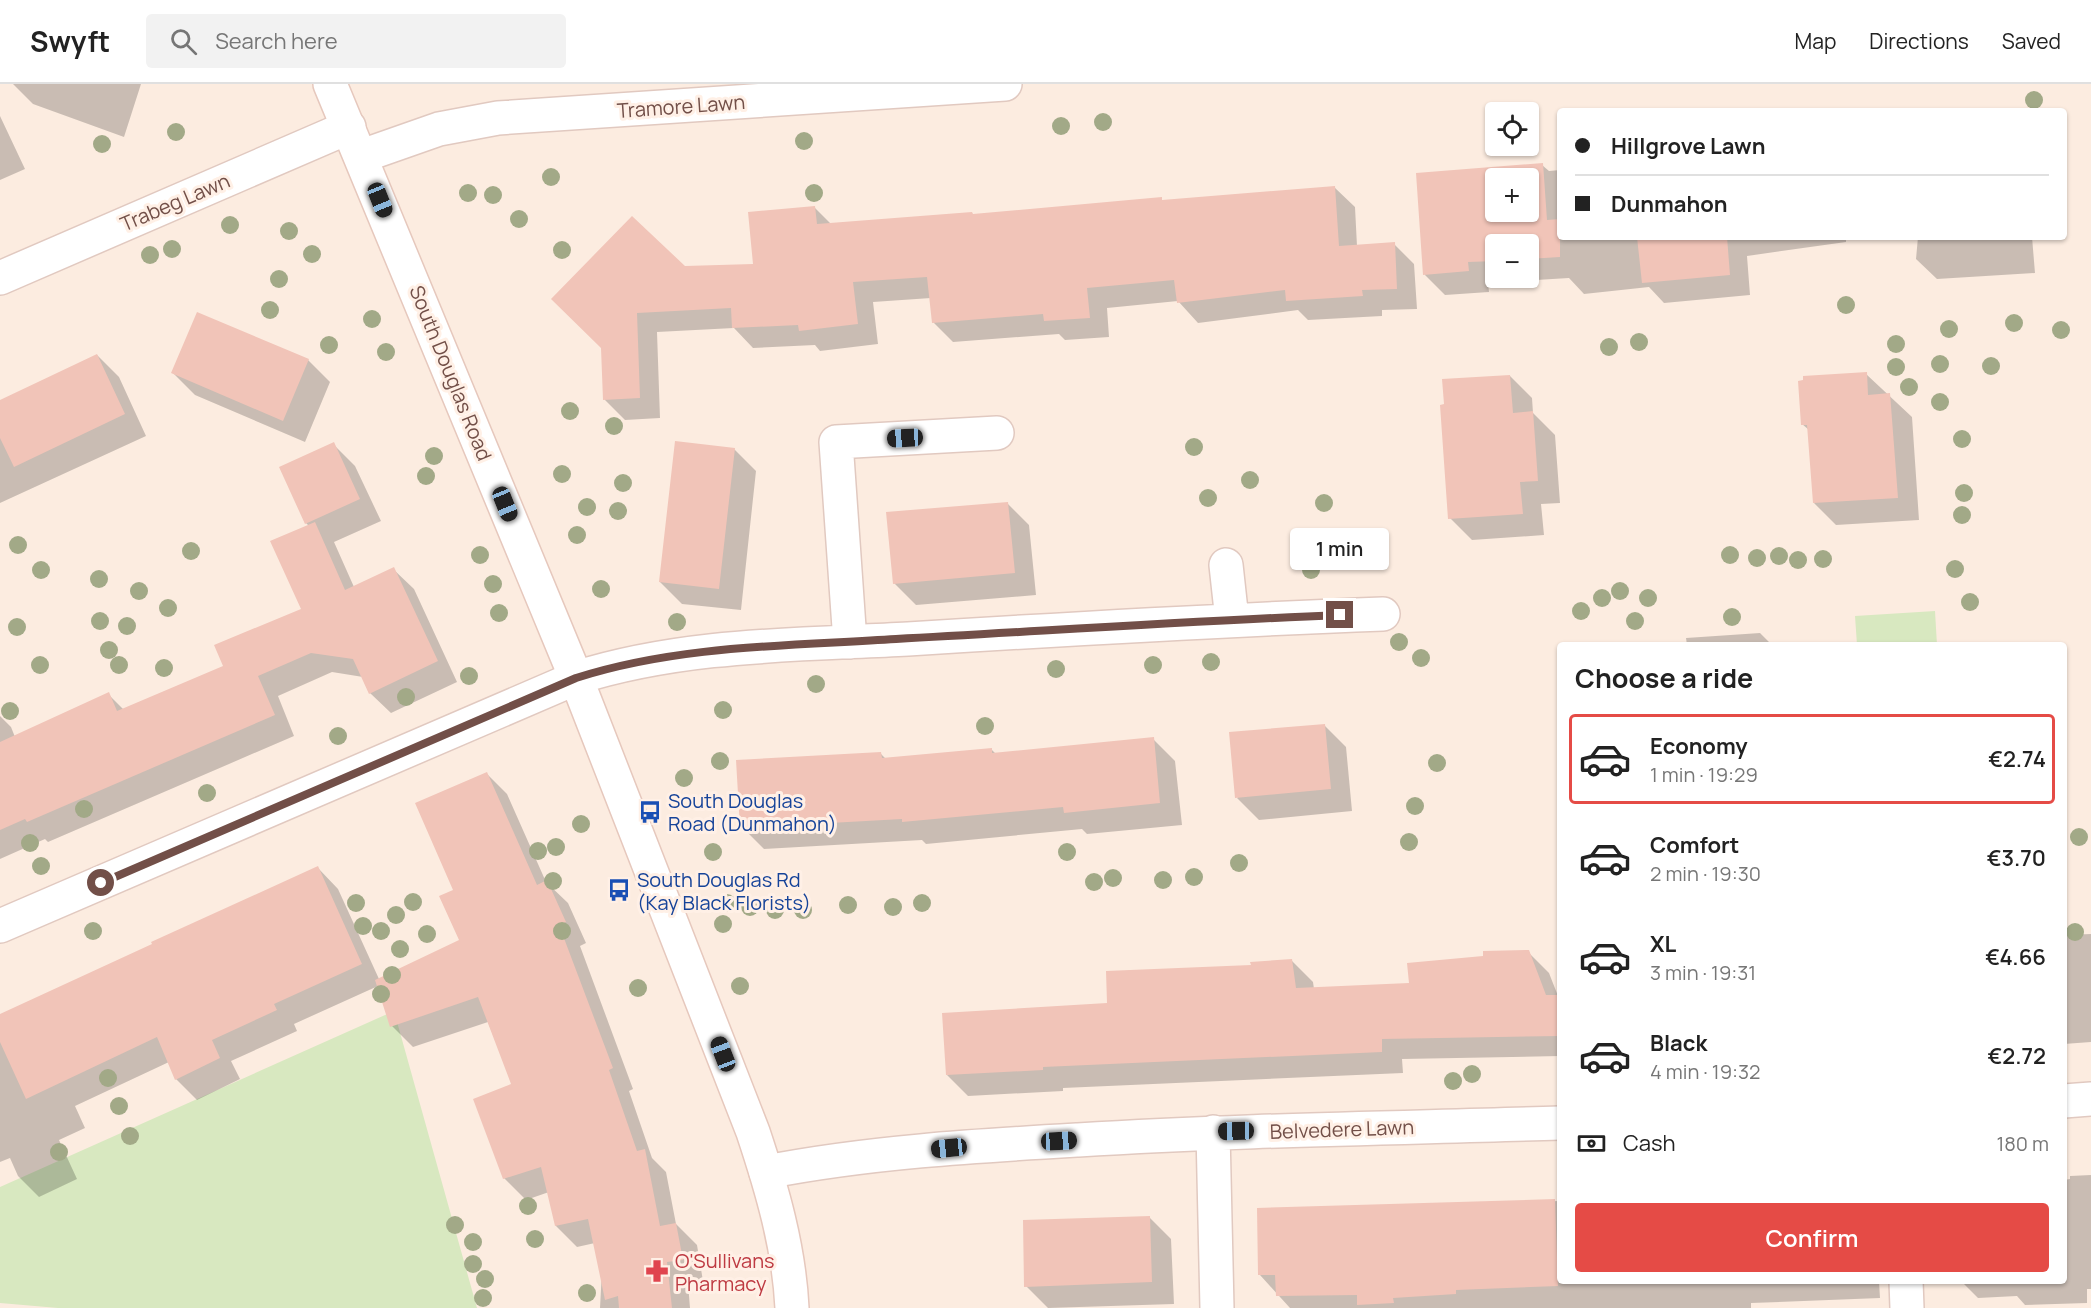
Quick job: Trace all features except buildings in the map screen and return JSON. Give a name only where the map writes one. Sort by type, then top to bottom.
[{"type":"street","name":"South Douglas Road","points":[[330,84],[356,142],[576,678],[716,1035],[766,1172],[788,1261],[792,1308]]},
{"type":"street","name":"Tramore Lawn","points":[[356,142],[498,117],[1005,84]]},
{"type":"street","name":"Trabeg Lawn","points":[[0,278],[356,142]]},
{"type":"street","points":[[850,642],[836,442],[997,434]]},
{"type":"street","points":[[1226,565],[1232,620]]},
{"type":"street","points":[[0,926],[576,678],[610,667],[700,651],[1232,620],[1383,614]]},
{"type":"street","points":[[2067,1101],[2091,1099]]},
{"type":"street","name":"Belvedere Lawn","points":[[766,1172],[970,1146],[1213,1132],[1557,1123]]},
{"type":"street","points":[[1213,1132],[1217,1308]]},
{"type":"street","points":[[1906,1284],[1907,1308]]},
{"type":"green space","points":[[1935,611],[1937,642],[1857,642],[1855,616]]},
{"type":"green space","points":[[394,1011],[477,1308],[58,1308],[0,1303],[0,1187]]},
{"type":"place","name":"South Douglas Road (Dunmahon)","points":[[650,812]]},
{"type":"place","name":"South Douglas Rd (Kay Black Florists)","points":[[619,890]]},
{"type":"place","name":"O'Sullivans Pharmacy","points":[[657,1271]]},
{"type":"route","points":[[101,883],[576,678],[610,667],[700,651],[1340,615]]}]
